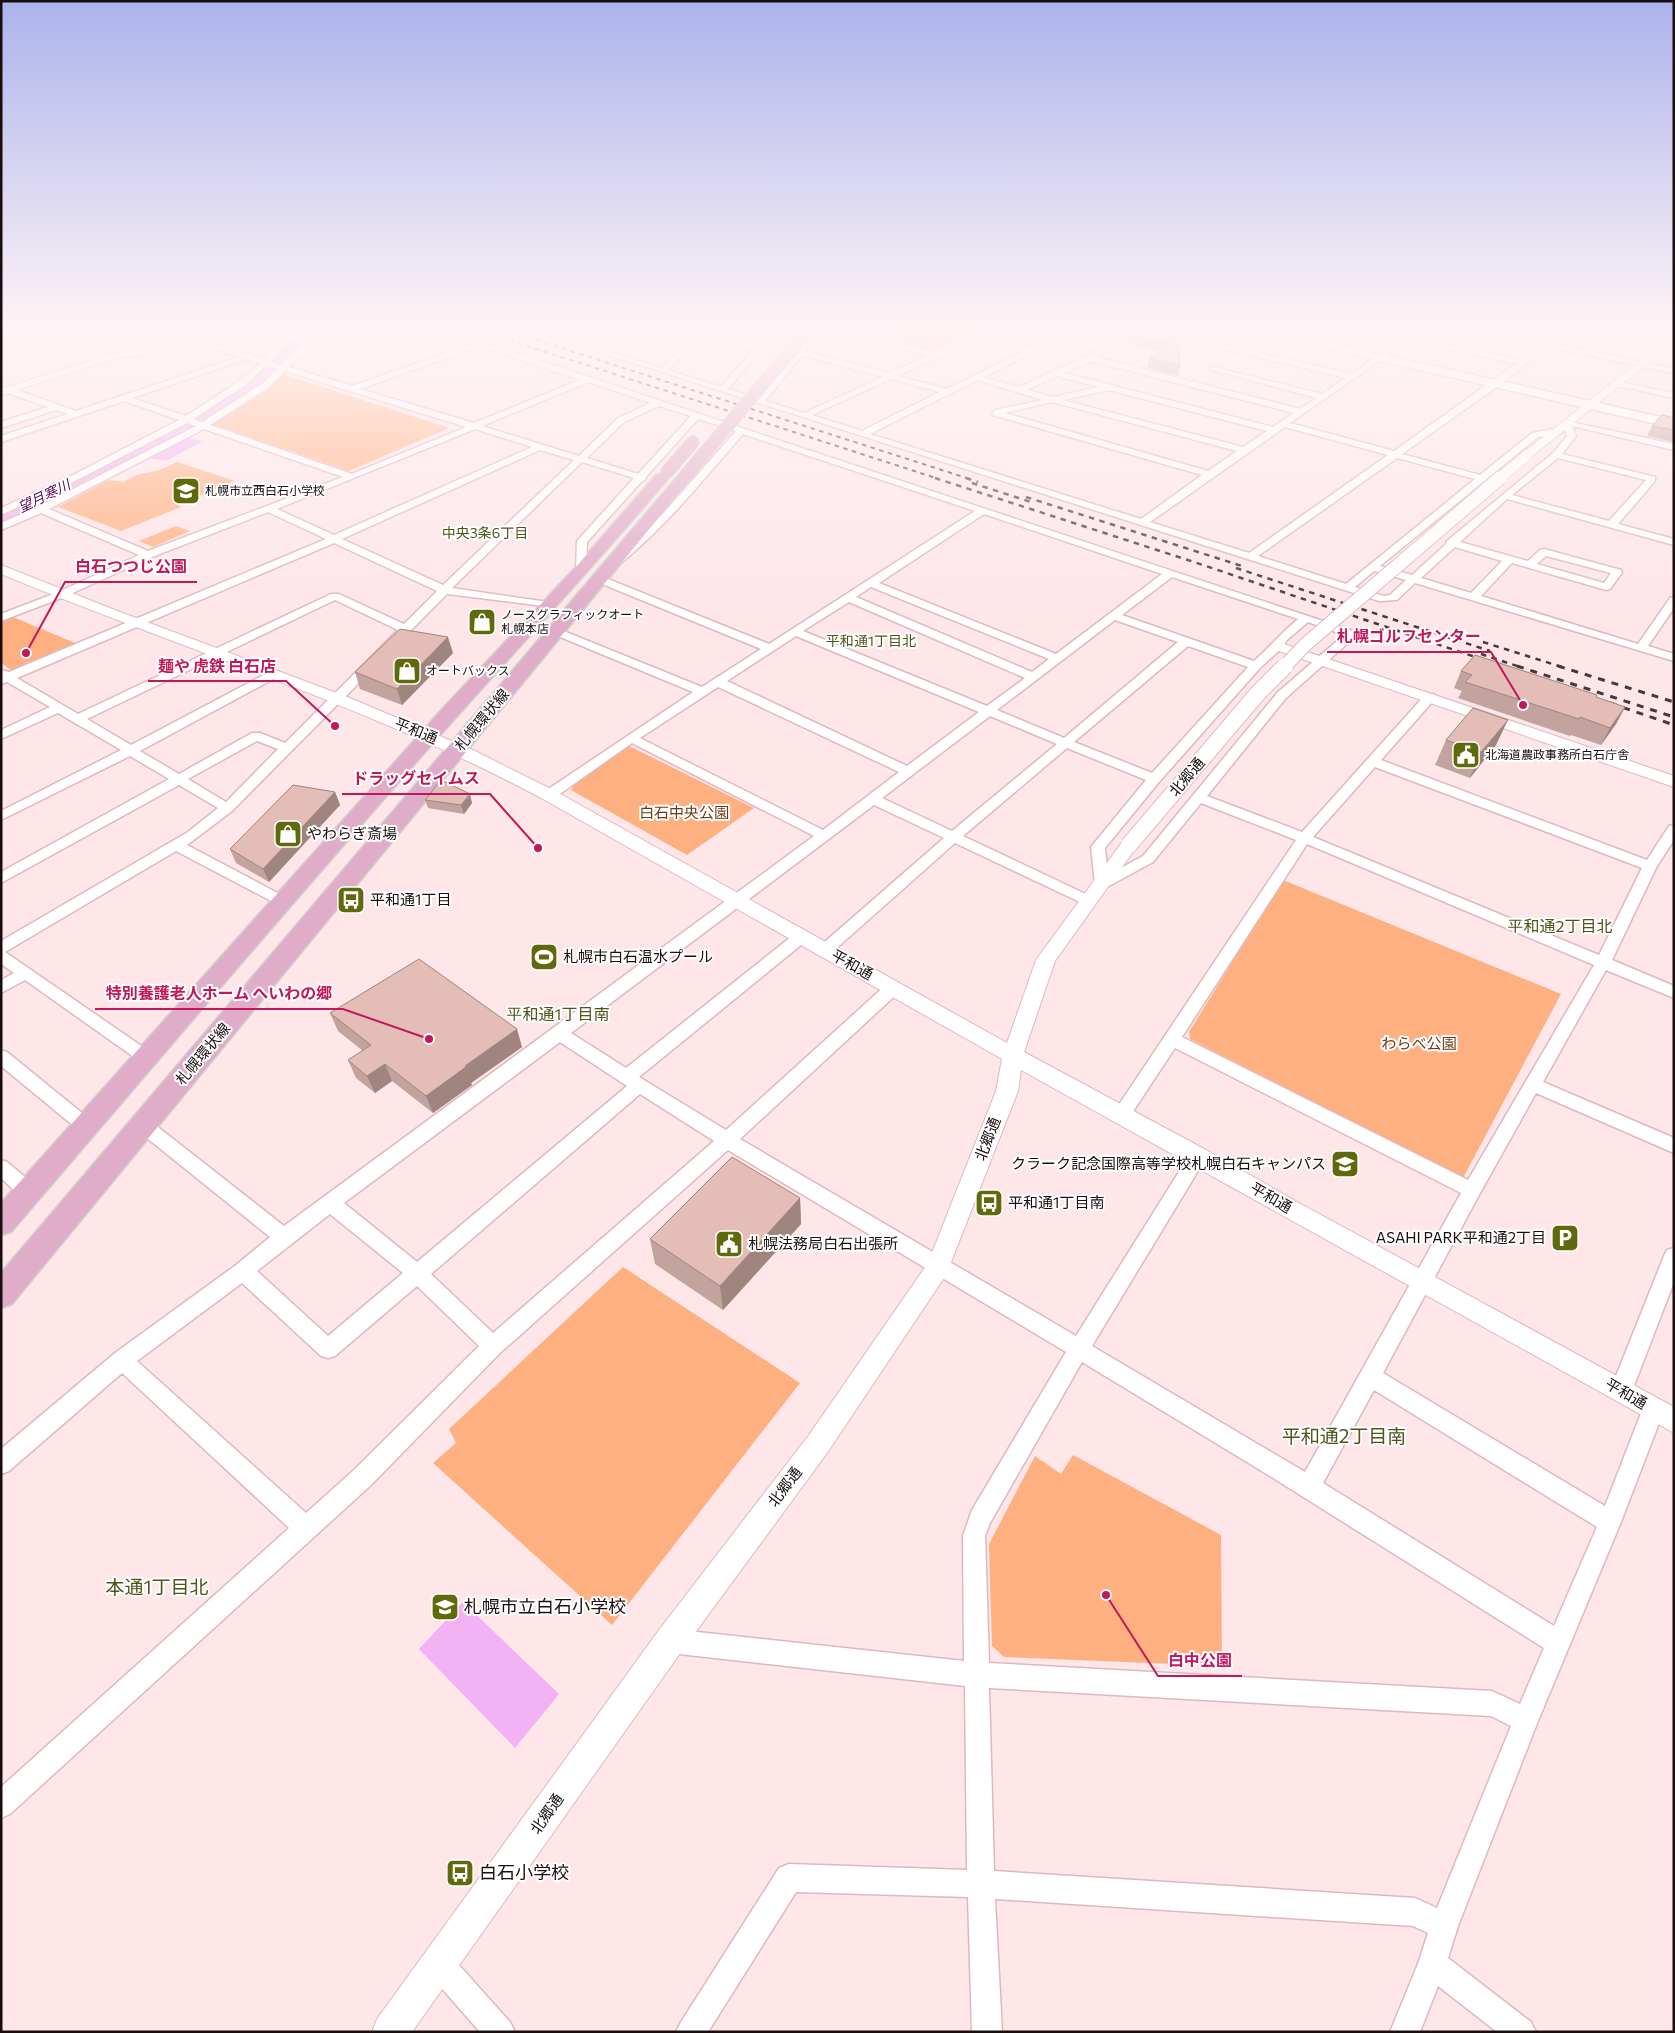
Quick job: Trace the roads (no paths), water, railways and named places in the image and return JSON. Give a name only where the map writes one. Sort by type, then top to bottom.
[{"type":"main road","name":"札幌環状線","points":[[677,473],[711,424]]},
{"type":"main road","name":"札幌環状線","points":[[1,1294],[557,632],[596,573],[677,473],[722,424]]},
{"type":"main road","name":"札幌環状線","points":[[1,1223],[429,736],[548,605],[596,573]]},
{"type":"street","points":[[1,439],[47,424]]},
{"type":"street","points":[[1,512],[181,424]]},
{"type":"street","points":[[199,424],[352,477]]},
{"type":"street","points":[[465,424],[642,478]]},
{"type":"street","points":[[1,618],[60,595],[148,555],[352,477],[477,424]]},
{"type":"street","points":[[1,948],[193,835],[227,808],[444,590],[617,424]]},
{"type":"street","points":[[689,424],[642,478],[582,541],[596,573],[769,648]]},
{"type":"street","points":[[721,424],[1352,634],[1282,695],[1148,859],[1095,892]]},
{"type":"street","points":[[830,424],[1388,599],[1393,598],[1451,543],[1556,455],[1572,436],[1565,426]]},
{"type":"street","points":[[863,434],[883,424]]},
{"type":"street","points":[[1034,424],[1209,474]]},
{"type":"street","points":[[1144,424],[1244,450]]},
{"type":"street","points":[[1251,424],[1275,430]]},
{"type":"street","points":[[1143,522],[1209,474],[1284,424],[1480,478]]},
{"type":"street","points":[[1252,556],[1438,424]]},
{"type":"street","name":"北郷通","points":[[390,2032],[440,1965],[670,1641],[818,1444],[938,1268],[1007,1090],[1013,1054],[1046,960],[1129,845],[1258,693],[1306,644],[1527,455],[1567,424]]},
{"type":"street","points":[[1,527],[41,509],[202,425]]},
{"type":"street","points":[[1348,587],[1480,478],[1539,433],[1565,426],[1674,447]]},
{"type":"street","points":[[596,573],[637,547],[741,430]]},
{"type":"street","points":[[3,677],[138,623],[334,540],[539,447]]},
{"type":"street","points":[[1556,455],[1652,478],[1611,525]]},
{"type":"street","points":[[1505,496],[1674,542]]},
{"type":"street","points":[[267,508],[444,590],[548,605]]},
{"type":"street","points":[[41,509],[148,555]]},
{"type":"street","points":[[549,795],[631,738],[982,511]]},
{"type":"street","points":[[1451,543],[1606,587],[1617,572],[1544,552],[1530,565]]},
{"type":"street","points":[[1474,597],[1510,560]]},
{"type":"street","points":[[1373,567],[1674,658]]},
{"type":"street","name":"平和通","points":[[1,569],[60,595],[337,698],[458,749],[549,795],[738,902],[1198,1156],[1291,1210],[1664,1415]]},
{"type":"street","points":[[1,1463],[122,1360],[243,1271],[284,1237],[738,902],[1170,574]]},
{"type":"street","points":[[870,583],[1058,659]]},
{"type":"street","points":[[77,719],[214,652],[335,596],[405,629]]},
{"type":"street","points":[[849,598],[1033,677]]},
{"type":"street","points":[[1641,648],[1674,600]]},
{"type":"street","points":[[1114,616],[1256,666]]},
{"type":"street","points":[[1095,892],[1098,847],[1154,779],[1256,666],[1278,646],[1282,638],[1306,618]]},
{"type":"street","points":[[557,632],[703,692]]},
{"type":"street","points":[[795,632],[1154,779]]},
{"type":"street","points":[[825,950],[953,837],[1187,641]]},
{"type":"street","points":[[1278,646],[1674,782]]},
{"type":"street","points":[[1,816],[130,751],[273,674]]},
{"type":"street","points":[[3,677],[227,808]]},
{"type":"street","points":[[718,682],[909,772]]},
{"type":"street","points":[[1122,1114],[1304,838],[1430,697]]},
{"type":"street","points":[[1,734],[58,708]]},
{"type":"street","points":[[1,878],[256,736],[286,748]]},
{"type":"street","points":[[631,738],[824,836]]},
{"type":"street","points":[[1372,761],[1650,866]]},
{"type":"street","points":[[1198,797],[1304,838],[1674,992]]},
{"type":"street","points":[[873,799],[953,837],[1095,892]]},
{"type":"street","points":[[1308,1488],[1472,1190],[1603,962],[1650,866],[1674,829]]},
{"type":"street","points":[[176,845],[284,902]]},
{"type":"street","points":[[243,1271],[328,1349],[417,1273],[632,1082],[801,937]]},
{"type":"street","points":[[1,956],[146,1058]]},
{"type":"street","points":[[1,987],[25,973]]},
{"type":"street","points":[[1,1805],[364,1477],[493,1346],[728,1139],[894,988]]},
{"type":"street","points":[[560,1034],[632,1082],[938,1268],[1079,1349],[1559,1643]]},
{"type":"street","points":[[1172,1039],[1472,1190]]},
{"type":"street","points":[[1,1056],[87,1127]]},
{"type":"street","points":[[1532,1084],[1674,1146]]},
{"type":"street","points":[[143,1125],[284,1237]]},
{"type":"street","points":[[987,2032],[981,1884],[974,1536],[980,1518],[1079,1349],[1198,1156]]},
{"type":"street","points":[[1,1167],[29,1192]]},
{"type":"street","points":[[330,1203],[417,1273],[493,1346]]},
{"type":"street","points":[[1621,1391],[1674,1256]]},
{"type":"street","points":[[122,1360],[307,1529]]},
{"type":"street","points":[[1369,1376],[1610,1522]]},
{"type":"street","points":[[1405,2032],[1432,1964],[1444,1926],[1526,1720],[1610,1522],[1664,1415]]},
{"type":"street","points":[[670,1641],[977,1674],[1492,1704],[1526,1720]]},
{"type":"street","points":[[691,2032],[789,1878],[981,1884],[1416,1912],[1444,1926]]},
{"type":"street","points":[[1432,1964],[1521,2032]]},
{"type":"street","points":[[440,1965],[500,2032]]},
{"type":"waterway","name":"望月寒川","points":[[1,517],[189,424]]},
{"type":"railway","points":[[768,424],[939,479]]},
{"type":"railway","points":[[798,424],[970,479]]},
{"type":"railway","points":[[935,478],[1194,562],[1487,661]]},
{"type":"railway","points":[[966,478],[978,482]]},
{"type":"railway","points":[[972,483],[1031,502]]},
{"type":"railway","points":[[1026,497],[1245,567]]},
{"type":"railway","points":[[1236,568],[1490,651]]},
{"type":"railway","points":[[1483,642],[1562,667]]},
{"type":"railway","points":[[1481,654],[1517,666]]},
{"type":"railway","points":[[1517,666],[1674,717]]},
{"type":"railway","points":[[1558,666],[1674,702]]},
{"type":"railway","points":[[1610,703],[1674,725]]},
{"type":"place","name":"札幌市立西白石小学校","points":[[186,491]]},
{"type":"place","name":"ノースグラフィックオート 札幌本店","points":[[482,622]]},
{"type":"place","name":"白石つつじ公園","points":[[26,653]]},
{"type":"place","name":"オートバックス","points":[[407,671]]},
{"type":"place","name":"札幌ゴルフセンター","points":[[1523,705]]},
{"type":"place","name":"麺や 虎鉄 白石店","points":[[335,726]]},
{"type":"place","name":"北海道農政事務所白石庁舎","points":[[1466,755]]},
{"type":"place","name":"やわらぎ斎場","points":[[288,834]]},
{"type":"place","name":"ドラッグセイムス","points":[[538,848]]},
{"type":"place","name":"平和通1丁目","points":[[351,900]]},
{"type":"place","name":"札幌市白石温水プール","points":[[544,957]]},
{"type":"place","name":"特別養護老人ホーム へいわの郷","points":[[429,1039]]},
{"type":"place","name":"クラーク記念国際高等学校札幌白石キャンパス","points":[[1345,1164]]},
{"type":"place","name":"平和通1丁目南","points":[[989,1203]]},
{"type":"place","name":"ASAHI PARK平和通2丁目","points":[[1565,1238]]},
{"type":"place","name":"札幌法務局白石出張所","points":[[729,1244]]},
{"type":"place","name":"白中公園","points":[[1106,1595]]},
{"type":"place","name":"札幌市立白石小学校","points":[[445,1607]]},
{"type":"place","name":"白石小学校","points":[[460,1873]]},
{"type":"district","name":"中央3条6丁目","points":[[485,533]]},
{"type":"district","name":"平和通1丁目北","points":[[871,641]]},
{"type":"district","name":"平和通2丁目北","points":[[1560,926]]},
{"type":"district","name":"平和通1丁目南","points":[[558,1014]]},
{"type":"district","name":"平和通2丁目南","points":[[1344,1436]]},
{"type":"district","name":"本通1丁目北","points":[[157,1587]]},
{"type":"park label","name":"白石中央公園","points":[[684,813]]},
{"type":"park label","name":"わらべ公園","points":[[1419,1044]]}]
